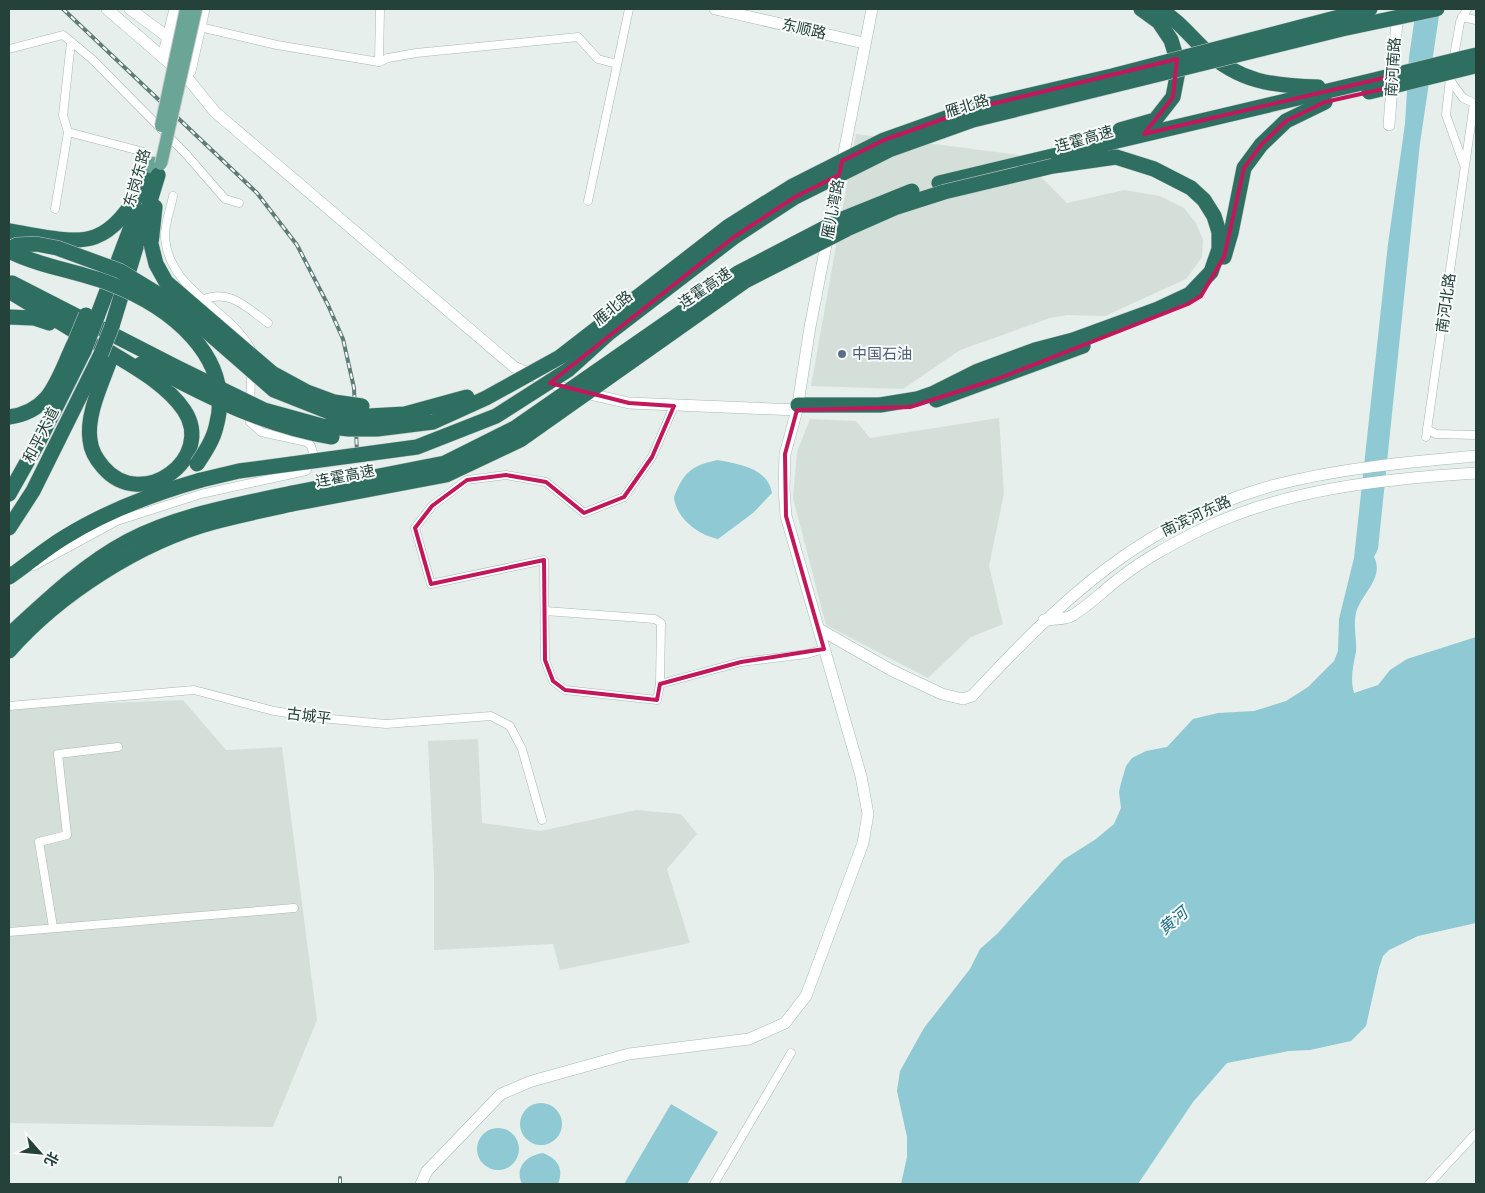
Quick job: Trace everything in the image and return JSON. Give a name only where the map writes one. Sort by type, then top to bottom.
[{"type":"highway","points":[[1052,157],[1155,120],[1173,97],[1179,66],[1171,40],[1159,22],[1140,9]]},
{"type":"highway","points":[[1159,9],[1177,19],[1204,49],[1225,67],[1249,79],[1280,86],[1342,88]]},
{"type":"highway","name":"雁北路","points":[[564,364],[729,226],[790,186],[884,140],[971,109],[1112,76],[1370,9]]},
{"type":"highway","name":"雁北路","points":[[564,364],[609,333],[734,236],[795,197],[889,150],[973,120],[1342,29],[1437,9]]},
{"type":"highway","name":"连霍高速","points":[[9,635],[51,596],[92,564],[128,541],[165,525],[209,512],[446,475],[520,440],[745,281],[839,233],[897,207],[1052,157],[1325,102],[1370,87],[1476,62]]},
{"type":"highway","name":"连霍高速","points":[[9,651],[62,602],[97,575],[171,537],[292,498],[445,463],[515,428],[738,273],[840,220],[892,198],[939,183],[1342,88],[1370,87]]},
{"type":"highway","points":[[798,407],[881,411],[910,407],[1000,378],[1188,304],[1201,296],[1224,257],[1231,233],[1244,168],[1261,145],[1286,121],[1325,102]]},
{"type":"highway","points":[[798,407],[880,404],[917,399],[934,393],[978,371],[1035,350],[1074,340],[1164,307],[1190,294],[1211,272],[1220,248],[1219,232],[1214,216],[1204,200],[1191,188],[1154,169],[1116,157],[1052,157]]},
{"type":"highway","name":"东岗东路","points":[[104,353],[116,329],[139,262],[154,171]]},
{"type":"highway","name":"东岗东路","points":[[75,342],[91,316],[93,302],[108,285],[154,171]]},
{"type":"highway","points":[[9,231],[74,242],[107,233],[119,222],[154,171]]},
{"type":"highway","points":[[154,171],[151,244],[156,264],[166,282],[272,373],[307,392],[334,402],[370,408],[441,400],[516,381]]},
{"type":"highway","points":[[9,250],[17,245],[36,244],[57,248],[120,270],[179,307],[274,390],[332,412],[369,416],[404,414],[439,406],[564,364]]},
{"type":"highway","points":[[9,250],[109,283],[137,295],[180,324],[201,346],[215,374],[220,407],[216,427],[209,446],[198,464],[161,492]]},
{"type":"highway","points":[[9,281],[175,373],[214,399],[278,425],[342,439],[375,439],[445,430],[538,390]]},
{"type":"highway","points":[[9,292],[75,342]]},
{"type":"highway","points":[[9,317],[34,318],[75,342],[104,353],[175,373],[264,410],[322,426],[349,430],[377,429],[433,422],[486,398],[516,381]]},
{"type":"highway","points":[[9,417],[28,413],[42,405],[50,394],[75,342]]},
{"type":"highway","name":"和平大道","points":[[9,494],[40,439],[75,342]]},
{"type":"highway","points":[[104,353],[160,385],[185,411],[191,437],[188,451],[174,472],[152,484],[138,485],[119,481],[108,472],[93,453],[89,439],[90,427],[104,353]]},
{"type":"highway","name":"和平大道","points":[[9,528],[33,491],[104,353]]},
{"type":"highway","points":[[11,575],[65,536],[161,492],[239,471],[417,446],[496,416],[538,390],[564,364]]},
{"type":"main road","name":"东岗东路","points":[[154,171],[186,9]]},
{"type":"main road","name":"东岗东路","points":[[154,171],[196,9]]},
{"type":"street","points":[[107,9],[189,80],[215,112],[514,367],[563,388],[629,403],[774,410],[798,407]]},
{"type":"street","points":[[164,57],[175,9]]},
{"type":"street","points":[[189,80],[204,9]]},
{"type":"street","points":[[379,62],[380,9]]},
{"type":"street","points":[[588,201],[629,9]]},
{"type":"street","name":"东顺路","points":[[715,9],[864,43]]},
{"type":"street","name":"雁儿湾路","points":[[420,1184],[427,1171],[500,1094],[532,1081],[630,1054],[749,1039],[785,1024],[806,996],[863,843],[868,814],[861,776],[824,649],[786,507],[785,454],[798,407],[864,43],[872,9]]},
{"type":"street","name":"南河南路","points":[[1389,125],[1398,9]]},
{"type":"street","name":"南河北路","points":[[1464,169],[1446,116],[1457,34],[1462,17],[1468,9]]},
{"type":"street","points":[[130,29],[138,11],[169,38],[191,66]]},
{"type":"street","points":[[1462,17],[1476,20]]},
{"type":"street","points":[[200,27],[277,45],[379,62],[388,58],[416,53],[578,37],[598,59],[617,64]]},
{"type":"street","points":[[9,49],[63,35],[106,72],[186,154],[225,199],[239,203]]},
{"type":"street","points":[[55,209],[68,132],[64,115],[71,42]]},
{"type":"street","name":"南河北路","points":[[1450,80],[1463,98],[1475,102],[1426,433],[1476,435]]},
{"type":"street","points":[[68,132],[144,152]]},
{"type":"street","points":[[11,575],[40,564],[117,521],[201,494],[306,471],[310,467],[313,451],[307,442],[261,432],[252,426],[249,417],[252,351],[243,336],[188,288],[170,261],[165,236],[173,196]]},
{"type":"street","points":[[202,300],[220,295],[229,297],[268,323]]},
{"type":"street","points":[[545,611],[655,619],[662,623],[660,684],[657,700],[565,690],[554,682],[545,660],[544,560],[432,584],[416,528],[432,506],[467,480],[506,475],[546,482],[584,513],[624,497],[652,457],[674,406]]},
{"type":"street","name":"南滨河东路","points":[[819,629],[891,670],[942,694],[963,699],[972,696],[1044,620],[1116,561],[1172,526],[1239,497],[1316,476],[1476,456]]},
{"type":"street","name":"南滨河东路","points":[[1044,620],[1072,616],[1125,574],[1179,540],[1237,514],[1278,501],[1318,492],[1419,477],[1476,473]]},
{"type":"street","points":[[660,684],[741,662],[807,654],[824,649]]},
{"type":"street","name":"古城平","points":[[9,706],[194,690],[274,711],[320,718],[386,724],[492,716],[510,726],[522,749],[542,820]]},
{"type":"street","points":[[53,927],[39,842],[67,835],[58,754],[118,747]]},
{"type":"street","points":[[9,932],[294,908]]},
{"type":"street","points":[[714,1184],[791,1053]]},
{"type":"street","points":[[1429,1184],[1476,1132]]},
{"type":"highlighted area","points":[[1177,59],[1173,97],[1144,134],[1392,76],[1392,87],[1325,102],[1286,121],[1261,145],[1244,168],[1224,257],[1201,296],[1188,304],[1000,378],[910,407],[797,410],[785,454],[786,516],[824,649],[741,662],[660,684],[657,700],[565,690],[553,681],[545,660],[544,560],[431,584],[415,528],[432,506],[467,480],[506,475],[546,482],[584,513],[624,497],[652,457],[674,406],[629,403],[550,383],[734,237],[795,197],[839,175],[842,161],[884,140],[971,109]]},
{"type":"shaded area","points":[[856,134],[1019,155],[1067,203],[1124,190],[1160,196],[1184,208],[1196,223],[1203,240],[1202,257],[1186,279],[1105,316],[1067,315],[1050,318],[960,350],[903,389],[811,386]]},
{"type":"shaded area","points":[[999,418],[1004,494],[989,566],[1003,624],[971,637],[928,678],[826,625],[793,498],[797,452],[810,419],[856,421],[870,438]]},
{"type":"shaded area","points":[[183,700],[226,750],[282,747],[317,1020],[273,1127],[9,1123],[9,707]]},
{"type":"shaded area","points":[[478,739],[482,823],[541,831],[636,810],[681,814],[697,834],[667,869],[690,943],[560,970],[553,944],[434,950],[434,874],[428,741]]},
{"type":"water","name":"黄河","points":[[1416,9],[1440,9],[1420,143],[1378,549],[1374,557],[1377,572],[1356,613],[1356,652],[1352,682],[1354,693],[1378,685],[1390,670],[1407,659],[1476,637],[1476,923],[1418,936],[1389,950],[1383,956],[1379,968],[1366,1026],[1351,1041],[1310,1050],[1289,1051],[1227,1063],[1193,1102],[1138,1184],[901,1184],[907,1157],[907,1137],[897,1091],[900,1071],[924,1028],[970,969],[980,949],[998,933],[1063,860],[1096,839],[1114,824],[1121,808],[1119,792],[1121,783],[1126,766],[1132,758],[1146,751],[1167,747],[1193,719],[1218,713],[1254,711],[1286,701],[1308,687],[1334,661],[1338,651],[1339,619],[1354,558],[1388,244],[1405,124],[1409,57]]},
{"type":"water","points":[[717,460],[734,463],[759,473],[765,478],[772,493],[753,513],[718,539],[703,534],[689,524],[679,512],[674,497],[681,482],[690,471]]},
{"type":"water","points":[[541,1103],[556,1109],[562,1124],[556,1139],[541,1145],[526,1139],[520,1124],[526,1109]]},
{"type":"water","points":[[671,1104],[718,1132],[687,1184],[624,1184]]},
{"type":"water","points":[[498,1128],[513,1134],[519,1149],[513,1164],[498,1170],[483,1164],[477,1149],[483,1134]]},
{"type":"water","points":[[543,1153],[553,1158],[560,1169],[558,1184],[522,1184],[520,1178],[521,1167],[527,1159]]},
{"type":"railway","points":[[63,9],[257,193],[297,245],[343,339],[354,388],[357,452]]},
{"type":"railway","points":[[340,1178],[340,1184]]},
{"type":"place","name":"中国石油","points":[[842,354]]}]
